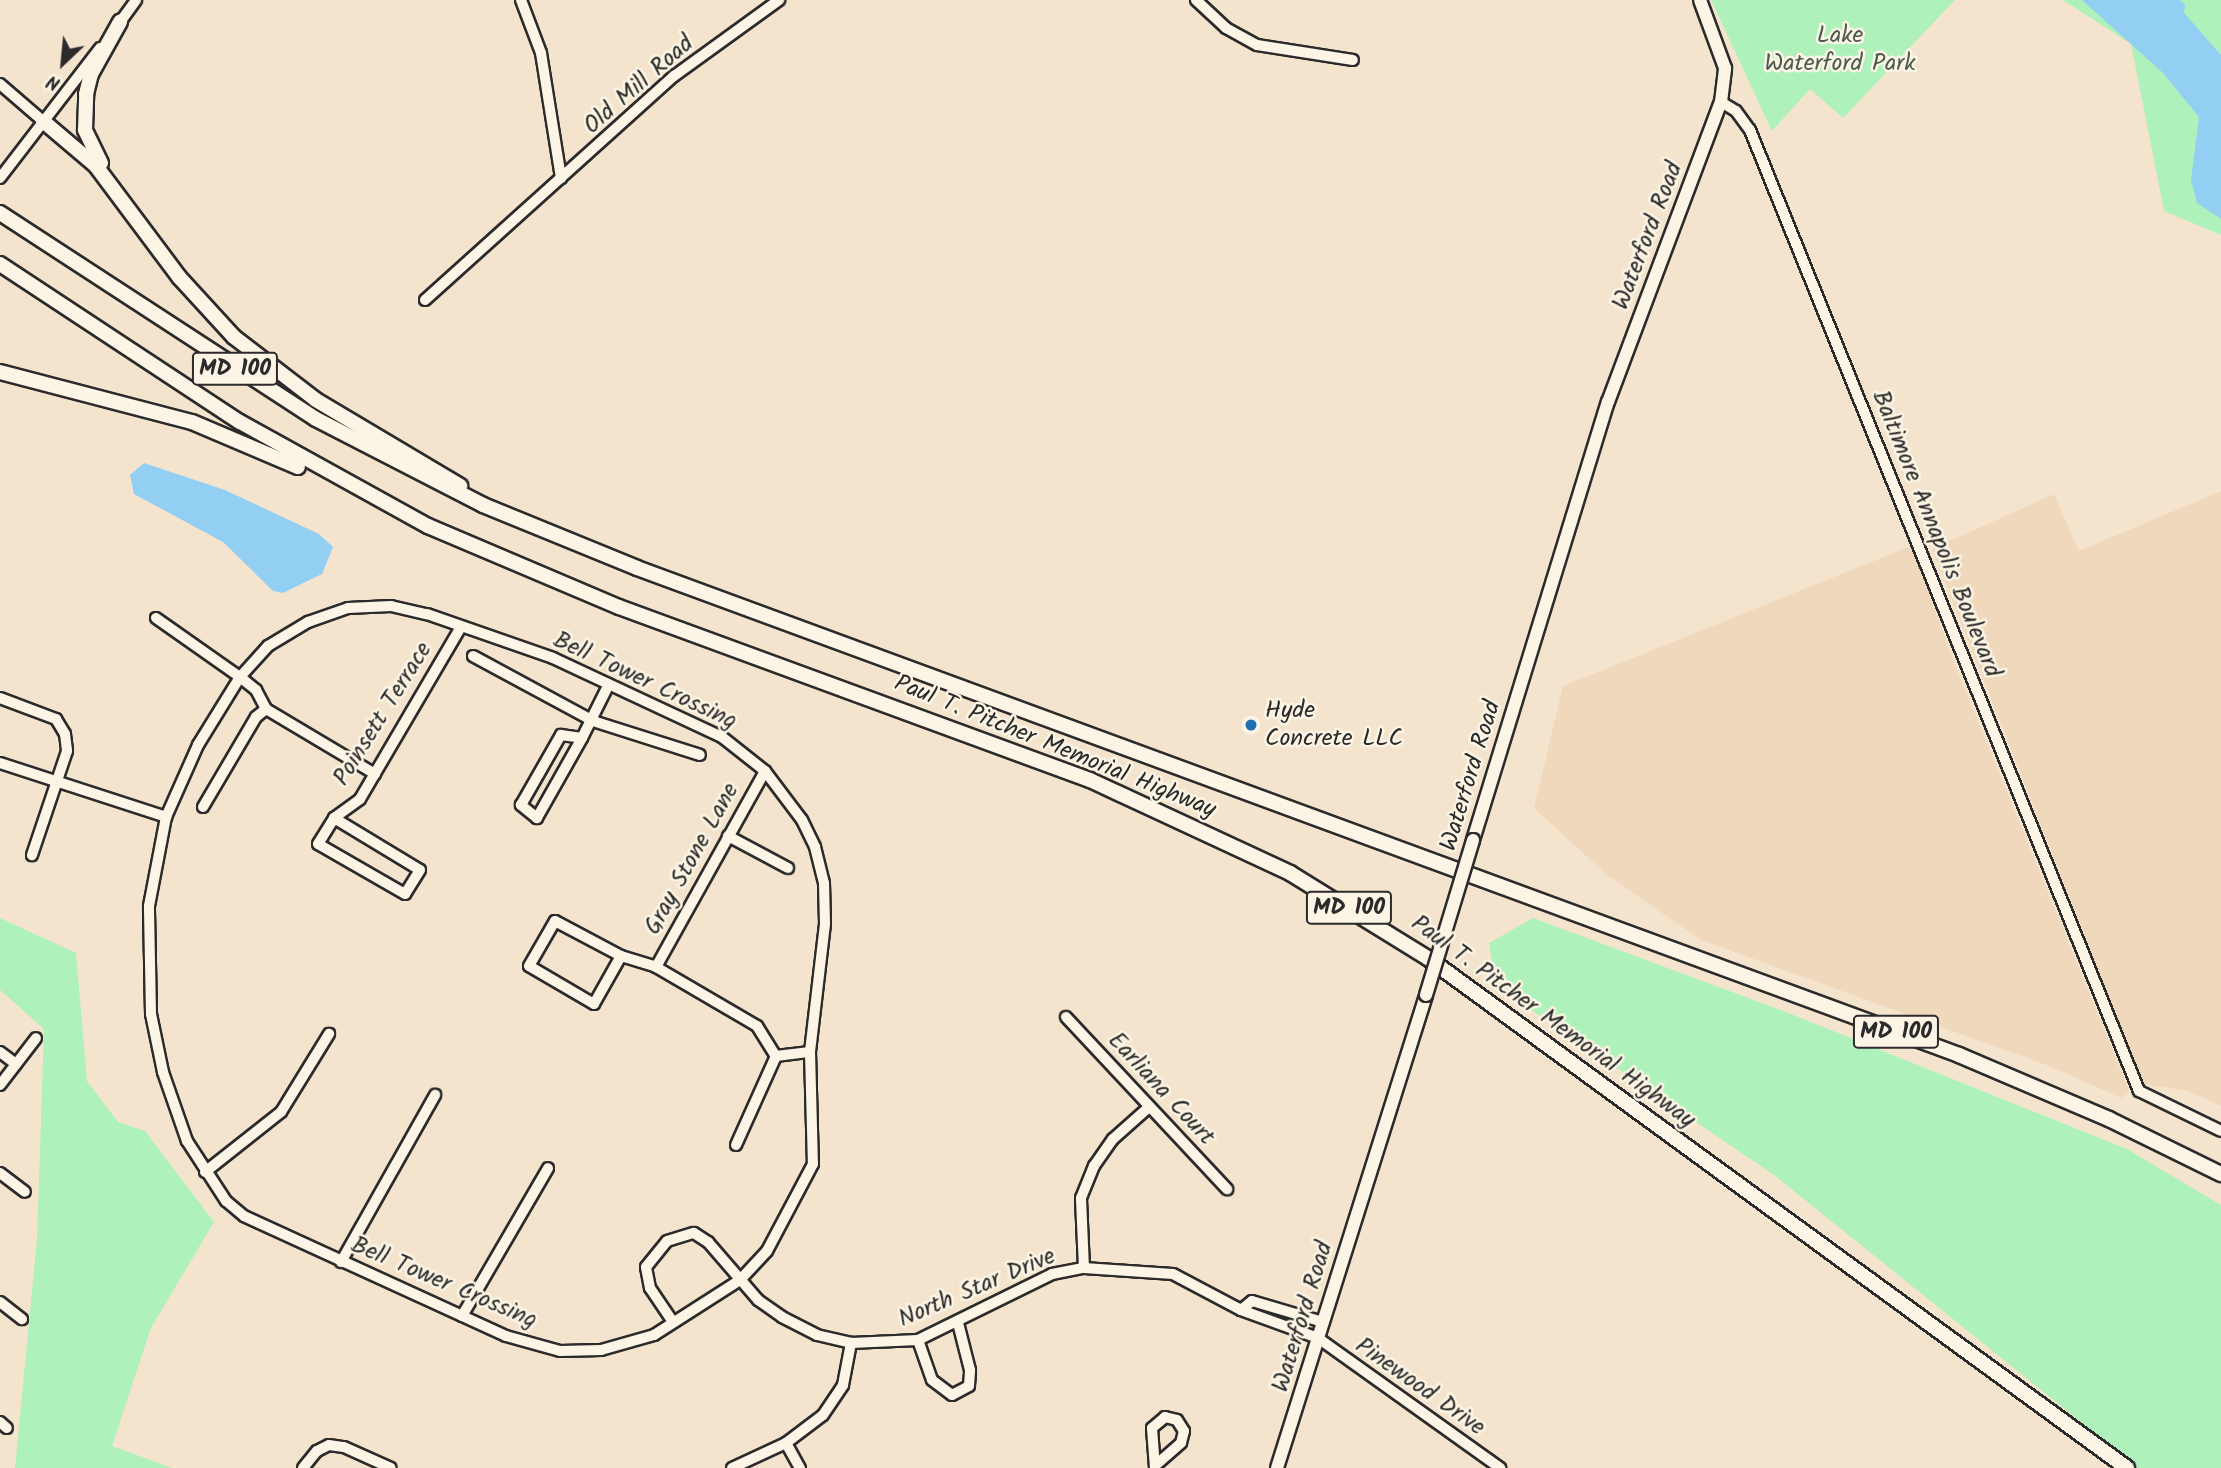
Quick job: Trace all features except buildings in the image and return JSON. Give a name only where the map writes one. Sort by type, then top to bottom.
[{"type":"highway","points":[[120,22],[91,74],[84,113],[91,145],[120,197]]},
{"type":"highway","points":[[43,121],[77,146],[207,310],[262,361],[316,400],[453,481],[483,505]]},
{"type":"highway","name":"Paul T. Pitcher Memorial Highway","points":[[0,213],[316,419],[483,505],[637,568],[1959,1055],[2109,1119],[2221,1174]]},
{"type":"highway","name":"Paul T. Pitcher Memorial Highway","points":[[0,264],[240,422],[428,526],[608,603],[1090,780],[1290,873],[1429,959],[2127,1468]]},
{"type":"highway","points":[[0,372],[229,435],[354,496],[428,526]]},
{"type":"main road","points":[[1700,0],[1725,68],[1721,102]]},
{"type":"main road","name":"Waterford Road","points":[[1277,1468],[1608,402],[1721,102]]},
{"type":"street","points":[[1,177],[136,0]]},
{"type":"street","name":"Old Mill Road","points":[[521,0],[541,53],[561,178]]},
{"type":"street","name":"Old Mill Road","points":[[425,300],[674,76],[779,0]]},
{"type":"street","points":[[1196,0],[1226,28],[1257,45],[1353,60]]},
{"type":"street","points":[[0,84],[43,121]]},
{"type":"street","name":"Baltimore Annapolis Boulevard","points":[[1721,102],[1736,111],[1755,142],[2139,1091],[2221,1131]]},
{"type":"street","name":"Bell Tower Crossing","points":[[391,606],[553,658],[722,737],[765,771],[802,820],[824,883],[825,924],[810,1052],[813,1164],[767,1251],[740,1280],[673,1322],[632,1342],[601,1350],[560,1351],[506,1336],[341,1262],[244,1216],[226,1201],[187,1142],[163,1072],[151,1014],[149,906],[166,817],[198,745],[240,677],[268,646],[308,622],[348,608],[391,606]]},
{"type":"street","points":[[156,618],[256,690],[266,709],[375,774]]},
{"type":"street","name":"Poinsett Terrace","points":[[334,818],[420,870],[405,894],[318,844],[334,818],[360,799],[461,627]]},
{"type":"street","points":[[473,656],[593,721],[700,755]]},
{"type":"street","points":[[582,738],[561,735],[521,805],[537,818],[593,721],[610,684]]},
{"type":"street","points":[[0,698],[56,719],[65,734],[67,751],[32,855]]},
{"type":"street","points":[[202,807],[256,717],[266,709]]},
{"type":"street","points":[[0,763],[166,817]]},
{"type":"street","name":"Gray Stone Lane","points":[[656,967],[765,771]]},
{"type":"street","points":[[728,836],[788,868]]},
{"type":"street","points":[[621,956],[594,1004],[529,966],[555,921],[621,956],[656,967],[757,1026],[776,1056]]},
{"type":"street","name":"Earliana Court","points":[[1066,1017],[1148,1108],[1227,1189]]},
{"type":"street","points":[[205,1172],[281,1112],[329,1034]]},
{"type":"street","points":[[0,1085],[36,1038]]},
{"type":"street","points":[[0,1052],[16,1064]]},
{"type":"street","points":[[776,1056],[810,1052]]},
{"type":"street","points":[[736,1146],[776,1056]]},
{"type":"street","points":[[341,1262],[435,1095]]},
{"type":"street","points":[[1084,1268],[1080,1209],[1094,1166],[1113,1139],[1148,1108]]},
{"type":"street","points":[[462,1316],[548,1168]]},
{"type":"street","points":[[0,1172],[25,1192]]},
{"type":"street","name":"North Star Drive","points":[[673,1322],[650,1288],[646,1266],[650,1256],[667,1241],[694,1233],[708,1242],[740,1280],[782,1317],[817,1335],[851,1343],[918,1340],[958,1323],[1052,1275],[1084,1268],[1173,1273],[1241,1310],[1318,1338]]},
{"type":"street","points":[[1241,1310],[1252,1301],[1323,1322]]},
{"type":"street","points":[[0,1302],[22,1319]]},
{"type":"street","points":[[918,1340],[932,1380],[952,1395],[968,1385],[970,1370],[958,1323]]},
{"type":"street","name":"Pinewood Drive","points":[[1318,1338],[1500,1468]]},
{"type":"street","points":[[732,1468],[786,1443],[827,1410],[843,1385],[851,1343]]},
{"type":"street","points":[[1165,1417],[1177,1420],[1184,1431],[1181,1443],[1156,1466],[1152,1428],[1165,1417]]},
{"type":"street","points":[[786,1443],[800,1468]]},
{"type":"street","points":[[303,1468],[317,1451],[329,1445],[344,1447],[391,1468]]},
{"type":"shaded area","points":[[2221,491],[2221,1106],[2188,1091],[2143,1084],[1932,549],[2054,494],[2079,551]]},
{"type":"shaded area","points":[[1911,546],[1956,667],[2129,1090],[2121,1098],[2049,1066],[1701,940],[1606,874],[1534,808],[1563,686]]},
{"type":"green space","name":"Lake Waterford Park","points":[[1711,0],[1955,0],[1843,118],[1810,89],[1772,131]]},
{"type":"green space","points":[[2063,0],[2221,0],[2221,235],[2164,211],[2131,44]]},
{"type":"green space","points":[[0,918],[76,953],[87,1081],[118,1122],[145,1131],[214,1222],[151,1328],[112,1446],[172,1468],[15,1468],[37,1239],[44,1029],[0,990]]},
{"type":"green space","points":[[1533,918],[1786,1012],[2127,1149],[2221,1205],[2221,1468],[2138,1468],[1774,1175],[1496,986],[1489,943]]},
{"type":"water","points":[[2082,0],[2179,0],[2185,4],[2184,13],[2221,55],[2221,219],[2197,203],[2191,180],[2199,117],[2163,73]]},
{"type":"water","points":[[144,463],[225,490],[319,534],[333,547],[322,574],[283,593],[273,591],[223,542],[134,494],[130,475]]},
{"type":"place","name":"Hyde Concrete LLC","points":[[1251,725]]}]
